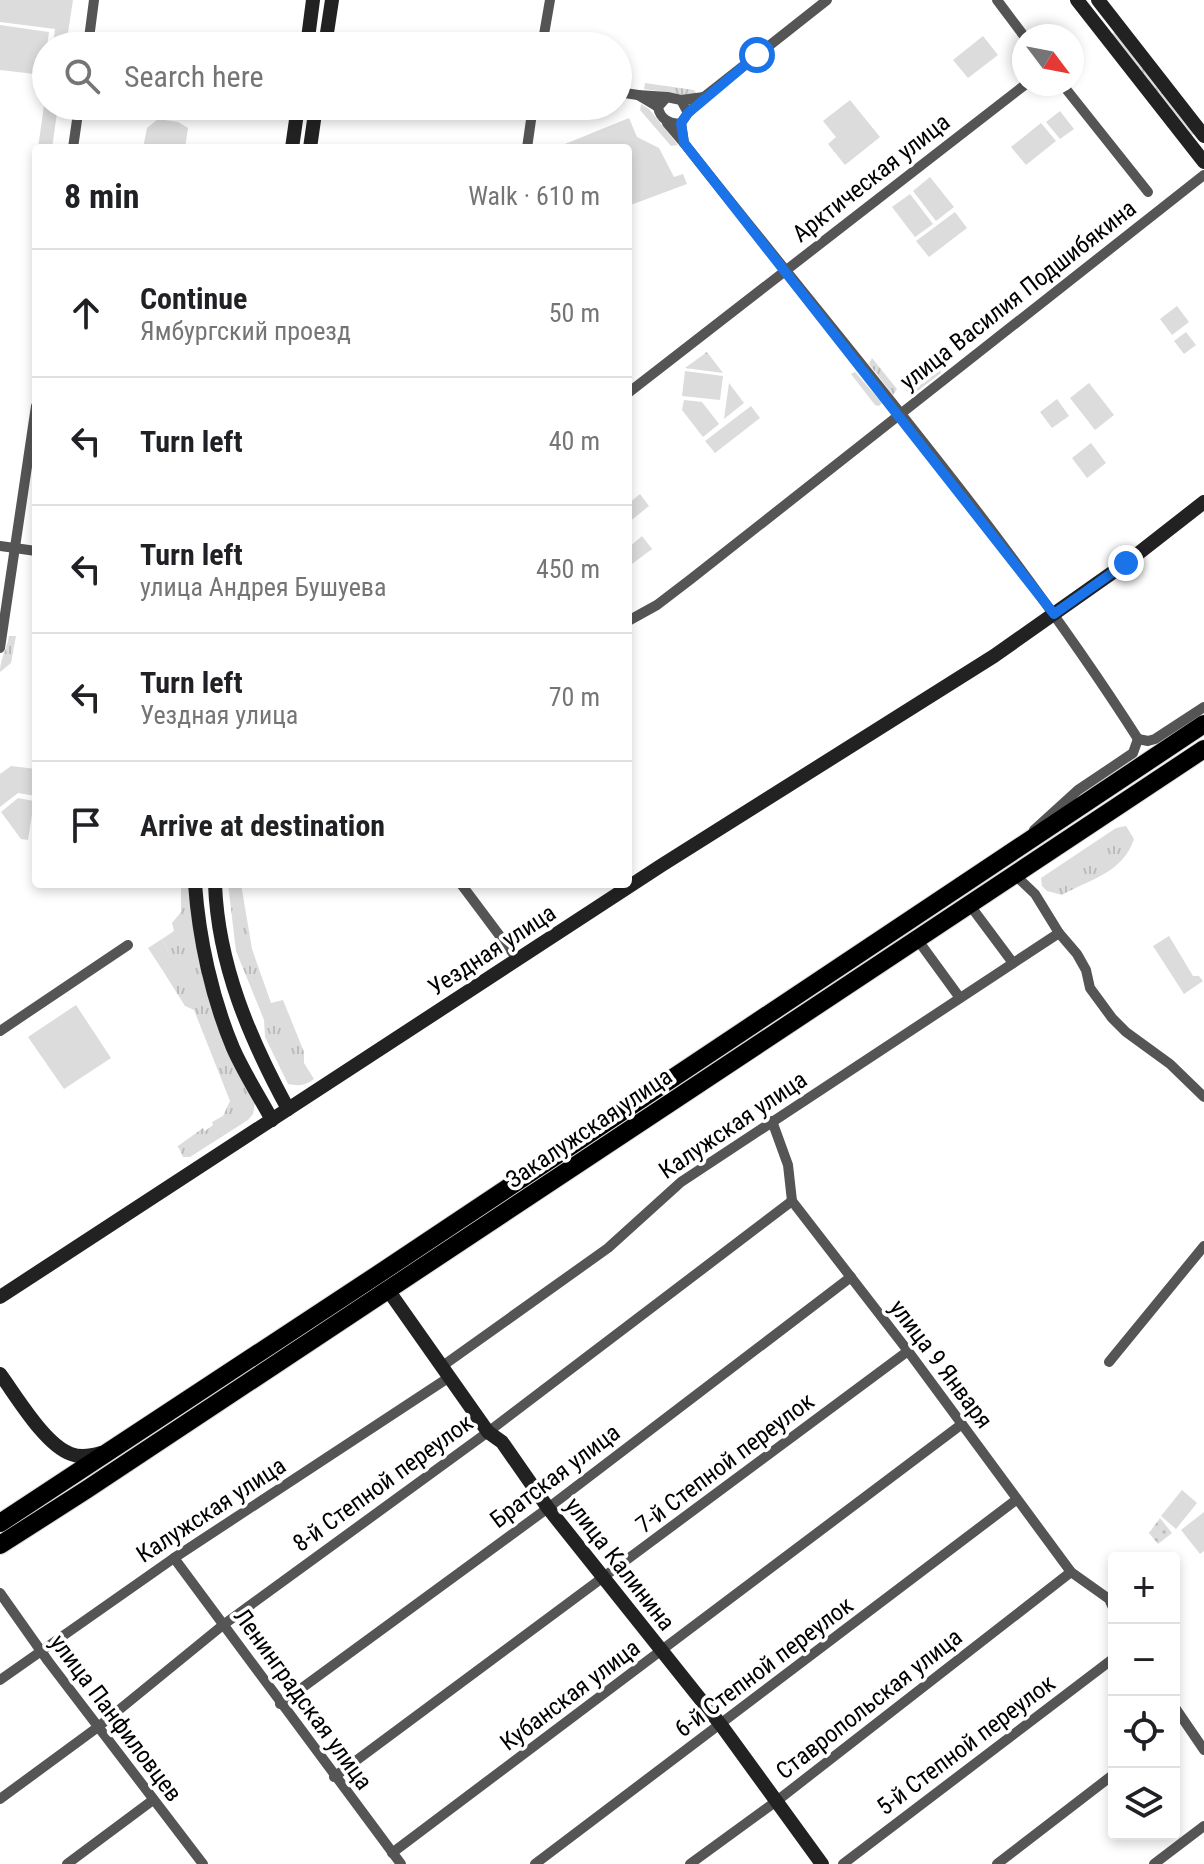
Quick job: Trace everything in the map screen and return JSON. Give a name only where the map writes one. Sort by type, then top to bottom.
[{"type":"highway","points":[[0,1523],[1204,724]]},
{"type":"highway","name":"Закалужская улица","points":[[0,1545],[1204,749]]},
{"type":"street","points":[[90,32],[94,0]]},
{"type":"street","points":[[309,32],[313,0]]},
{"type":"street","points":[[327,32],[332,0]]},
{"type":"street","points":[[544,32],[550,0]]},
{"type":"street","points":[[684,143],[681,123],[704,97],[827,0]]},
{"type":"street","points":[[997,0],[1015,24]]},
{"type":"street","points":[[1077,0],[1204,162]]},
{"type":"street","points":[[1098,0],[1204,136]]},
{"type":"street","points":[[632,94],[681,100],[704,97]]},
{"type":"street","points":[[638,95],[658,107],[900,414],[1054,614],[1138,739],[1155,739],[1204,707]]},
{"type":"street","name":"Арктическая улица","points":[[632,390],[1012,95]]},
{"type":"street","points":[[1072,96],[1148,192]]},
{"type":"street","points":[[658,107],[667,97]]},
{"type":"street","points":[[681,100],[688,113]]},
{"type":"street","points":[[74,144],[77,120]]},
{"type":"street","points":[[293,144],[296,120]]},
{"type":"street","points":[[311,144],[314,120]]},
{"type":"street","points":[[528,144],[531,120]]},
{"type":"street","points":[[666,121],[681,123]]},
{"type":"street","name":"улица Василия Подшибякина","points":[[632,619],[657,605],[1204,175]]},
{"type":"street","points":[[0,648],[32,433]]},
{"type":"street","name":"Уездная улица","points":[[632,885],[994,656],[1204,502]]},
{"type":"street","points":[[0,546],[32,551]]},
{"type":"street","points":[[1015,851],[1044,818],[1078,790],[1133,753],[1138,739]]},
{"type":"street","points":[[1014,873],[1035,894],[1059,933],[1077,954],[1086,970],[1090,988],[1112,1018],[1170,1064],[1204,1097]]},
{"type":"street","points":[[196,888],[203,944],[213,986],[234,1049],[272,1120]]},
{"type":"street","points":[[216,888],[221,929],[238,1003],[288,1109]]},
{"type":"street","points":[[464,888],[518,960]]},
{"type":"street","name":"Уездная улица","points":[[0,1297],[627,888]]},
{"type":"street","points":[[969,904],[1013,963]]},
{"type":"street","name":"Калужская улица","points":[[0,1680],[445,1373],[608,1248],[681,1182],[1059,933]]},
{"type":"street","points":[[917,939],[960,998]]},
{"type":"street","points":[[0,1031],[128,945]]},
{"type":"street","points":[[772,1121],[788,1165],[792,1201]]},
{"type":"street","name":"улица 9 Января","points":[[792,1201],[908,1351],[1071,1572],[1108,1598]]},
{"type":"street","name":"8-й Степной переулок","points":[[0,1799],[98,1727],[223,1625],[488,1432],[792,1201]]},
{"type":"street","points":[[1109,1362],[1204,1246]]},
{"type":"street","name":"Братская улица","points":[[280,1704],[548,1508],[851,1277]]},
{"type":"street","name":"улица Калинина","points":[[388,1290],[488,1432],[502,1442],[548,1508],[721,1725],[822,1864]]},
{"type":"street","name":"7-й Степной переулок","points":[[334,1777],[908,1351]]},
{"type":"street","points":[[0,1374],[51,1442],[63,1451],[88,1457],[113,1450]]},
{"type":"street","name":"Кубанская улица","points":[[392,1853],[962,1424]]},
{"type":"street","name":"6-й Степной переулок","points":[[535,1864],[1016,1500]]},
{"type":"street","name":"Ленинградская улица","points":[[174,1558],[401,1864]]},
{"type":"street","name":"Ставропольская улица","points":[[690,1864],[778,1800],[1071,1572]]},
{"type":"street","name":"улица Панфиловцев","points":[[0,1593],[203,1864]]},
{"type":"street","name":"5-й Степной переулок","points":[[843,1864],[1108,1663]]},
{"type":"street","points":[[1180,1714],[1204,1750]]},
{"type":"street","points":[[1180,1723],[1184,1720]]},
{"type":"street","points":[[997,1864],[1108,1779]]},
{"type":"street","points":[[67,1864],[153,1800]]},
{"type":"street","points":[[1154,1864],[1204,1826]]},
{"type":"green space","points":[[0,0],[73,0],[68,32],[0,22]]},
{"type":"green space","points":[[0,25],[49,32],[32,32],[32,74],[0,70]]},
{"type":"green space","points":[[1116,31],[1197,133],[1192,135],[1112,34]]},
{"type":"green space","points":[[983,36],[998,55],[968,78],[953,60]]},
{"type":"green space","points":[[645,83],[694,90],[697,94],[689,96],[644,89]]},
{"type":"green space","points":[[850,100],[880,137],[845,165],[828,144],[836,137],[823,121]]},
{"type":"green space","points":[[641,104],[649,109],[678,145],[671,146],[640,110]]},
{"type":"green space","points":[[1060,111],[1074,129],[1060,139],[1046,122]]},
{"type":"green space","points":[[42,120],[56,120],[53,144],[39,144]]},
{"type":"green space","points":[[157,120],[178,122],[188,128],[186,144],[144,144],[147,128]]},
{"type":"green space","points":[[630,120],[637,137],[659,148],[674,177],[683,174],[687,184],[632,205],[632,144],[565,144]]},
{"type":"green space","points":[[1041,123],[1056,141],[1026,165],[1011,147]]},
{"type":"green space","points":[[930,177],[954,207],[936,221],[913,191]]},
{"type":"green space","points":[[910,194],[933,224],[915,237],[892,207]]},
{"type":"green space","points":[[955,212],[967,228],[929,257],[916,241]]},
{"type":"green space","points":[[1177,306],[1189,322],[1172,335],[1160,319]]},
{"type":"green space","points":[[1186,332],[1196,345],[1184,354],[1174,341]]},
{"type":"green space","points":[[707,352],[723,373],[685,368]]},
{"type":"green space","points":[[872,358],[897,389],[893,395],[869,364]]},
{"type":"green space","points":[[939,365],[941,373],[911,396],[906,390]]},
{"type":"green space","points":[[685,371],[723,376],[720,400],[682,396]]},
{"type":"green space","points":[[855,372],[882,403],[879,406],[851,374]]},
{"type":"green space","points":[[729,383],[744,403],[724,419]]},
{"type":"green space","points":[[1089,383],[1114,415],[1095,430],[1070,398]]},
{"type":"green space","points":[[1057,399],[1069,416],[1052,428],[1040,412]]},
{"type":"green space","points":[[684,400],[702,402],[719,424],[703,437],[682,410]]},
{"type":"green space","points":[[751,406],[760,418],[715,453],[705,441]]},
{"type":"green space","points":[[1091,443],[1106,463],[1087,478],[1072,458]]},
{"type":"green space","points":[[640,494],[649,506],[632,520],[632,501]]},
{"type":"green space","points":[[642,536],[652,549],[632,564],[632,545]]},
{"type":"green space","points":[[9,636],[16,636],[11,663],[0,672],[1,663]]},
{"type":"green space","points":[[11,766],[32,769],[32,795],[18,793],[0,807],[0,774]]},
{"type":"green space","points":[[18,798],[32,801],[28,840],[21,839],[1,812]]},
{"type":"green space","points":[[1126,826],[1134,839],[1129,851],[1114,867],[1062,895],[1047,891],[1042,886],[1041,878],[1116,828]]},
{"type":"green space","points":[[181,888],[191,888],[204,961],[255,1103],[248,1120],[190,1157],[183,1157],[178,1146],[203,1128],[205,1131],[213,1125],[212,1122],[223,1116],[230,1101],[194,1010],[185,1006],[163,971],[170,965],[162,939],[174,931],[172,923],[181,912]]},
{"type":"green space","points":[[228,888],[242,888],[252,949],[271,1003],[283,1000],[304,1052],[304,1063],[314,1079],[304,1084],[288,1084],[265,1037],[264,1020],[236,951]]},
{"type":"green space","points":[[1169,936],[1193,976],[1199,976],[1203,981],[1184,994],[1153,946]]},
{"type":"green space","points":[[162,939],[171,965],[163,971],[148,948]]},
{"type":"green space","points":[[76,1005],[111,1058],[64,1089],[28,1037]]},
{"type":"green space","points":[[1182,1490],[1197,1503],[1176,1529],[1161,1516]]},
{"type":"green space","points":[[1204,1512],[1204,1551],[1200,1554],[1181,1530]]},
{"type":"green space","points":[[1160,1518],[1172,1533],[1158,1544],[1149,1533]]},
{"type":"route","points":[[757,55],[688,113],[681,123],[684,143],[900,414],[1054,614],[1126,563]]}]
